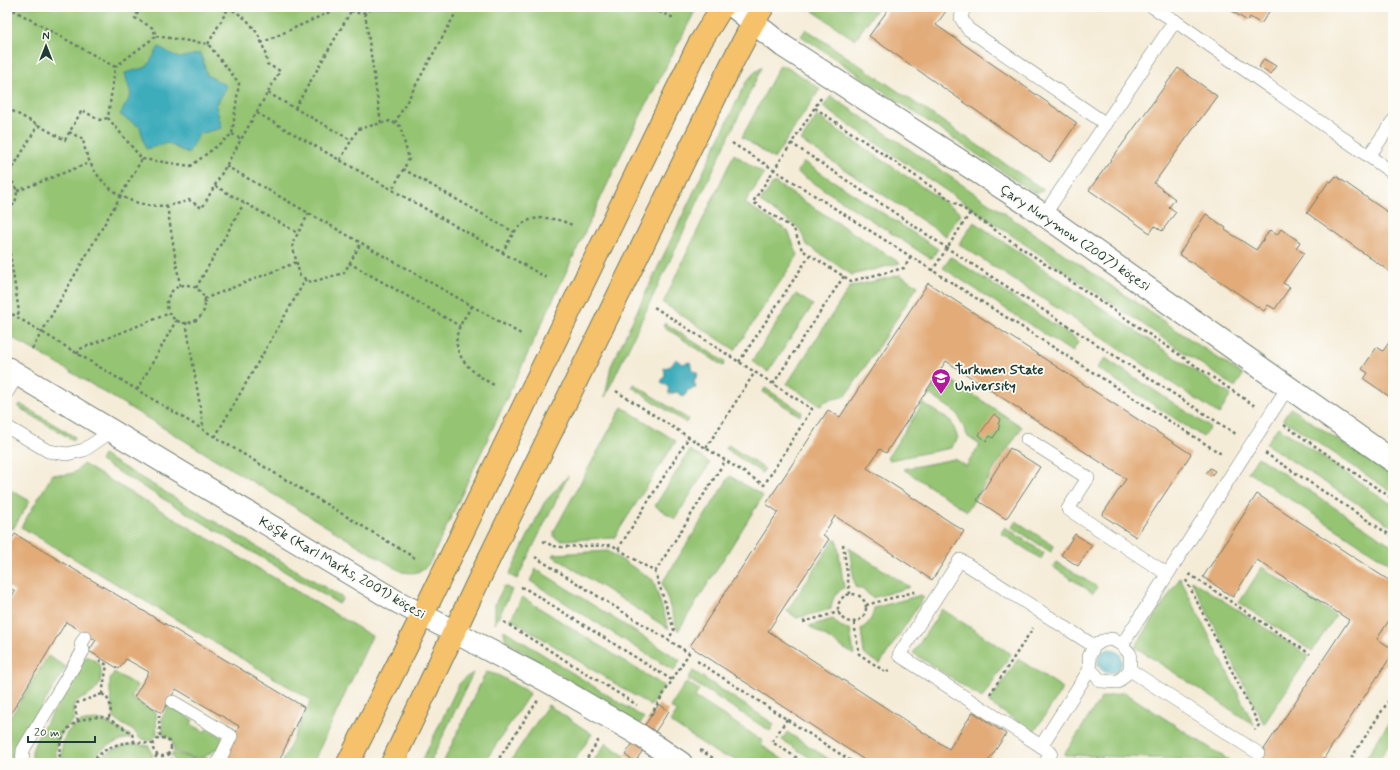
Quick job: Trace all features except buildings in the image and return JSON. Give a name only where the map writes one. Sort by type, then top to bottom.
[{"type":"main road","points":[[348,763],[422,616],[698,46],[722,7]]},
{"type":"main road","points":[[392,763],[726,76],[758,15]]},
{"type":"street","name":"Çary Nurymow (2007) köçesi","points":[[734,7],[758,15],[783,46],[1044,215],[1393,460]]},
{"type":"street","name":"Köşk (Karl Marks, 2001) köçesi","points":[[11,378],[112,431],[422,616],[549,682],[613,719],[681,763]]},
{"type":"lane","points":[[964,7],[961,18],[968,29],[1106,124]]},
{"type":"lane","points":[[1153,7],[1393,173]]},
{"type":"lane","points":[[1044,215],[1175,21]]},
{"type":"lane","points":[[1369,156],[1393,121]]},
{"type":"lane","points":[[1122,644],[1288,387]]},
{"type":"lane","points":[[7,427],[48,451],[67,454],[84,450],[112,431]]},
{"type":"lane","points":[[1027,439],[1088,478],[1068,509],[1167,574]]},
{"type":"lane","points":[[1090,669],[1101,681],[1118,682],[1130,670],[1130,654],[1122,644],[1112,639],[1102,641],[1094,646],[1089,657],[1090,669],[1046,754],[899,655],[960,560],[1094,646]]},
{"type":"lane","points":[[22,763],[23,750],[83,651],[81,644],[86,637]]},
{"type":"lane","points":[[1130,670],[1258,753]]},
{"type":"lane","points":[[173,702],[231,736],[218,763]]},
{"type":"path","points":[[8,7],[114,67]]},
{"type":"path","points":[[141,7],[135,18],[153,28],[156,36]]},
{"type":"path","points":[[69,132],[82,139],[89,163],[101,181],[108,188],[134,203],[157,207],[182,203],[189,200],[202,208],[280,71],[267,64],[266,56],[257,32],[249,22],[228,7],[208,44]]},
{"type":"path","points":[[261,42],[341,7]]},
{"type":"path","points":[[346,7],[351,11],[360,14],[365,13],[374,7]]},
{"type":"path","points":[[395,123],[459,7]]},
{"type":"path","points":[[648,7],[674,18]]},
{"type":"path","points":[[295,108],[351,11]]},
{"type":"path","points":[[365,13],[380,123]]},
{"type":"path","points":[[156,36],[208,44],[239,83],[232,134],[191,166],[142,159],[108,118],[114,67],[156,36]]},
{"type":"path","points":[[268,93],[351,140]]},
{"type":"path","points":[[822,97],[752,202],[794,229],[802,250],[851,281],[904,268],[911,257]]},
{"type":"path","points":[[7,108],[65,140],[82,110],[99,120],[108,118]]},
{"type":"path","points":[[815,108],[1393,499]]},
{"type":"path","points":[[257,113],[547,278]]},
{"type":"path","points":[[340,160],[358,129],[390,121],[395,123],[400,126],[409,159],[392,190]]},
{"type":"path","points":[[7,210],[16,202],[17,191],[14,184],[7,178],[38,125]]},
{"type":"path","points":[[232,134],[241,139]]},
{"type":"path","points":[[732,143],[1238,465]]},
{"type":"path","points":[[791,143],[947,248],[1393,536]]},
{"type":"path","points":[[32,349],[142,159]]},
{"type":"path","points":[[17,191],[89,163]]},
{"type":"path","points":[[226,166],[521,334]]},
{"type":"path","points":[[403,169],[514,232]]},
{"type":"path","points":[[215,186],[298,233]]},
{"type":"path","points":[[196,288],[244,203]]},
{"type":"path","points":[[166,206],[180,286]]},
{"type":"path","points":[[309,213],[292,244],[300,276],[311,282],[344,274],[361,243]]},
{"type":"path","points":[[932,270],[970,213]]},
{"type":"path","points":[[502,253],[514,232],[520,225],[526,222],[540,218],[555,219],[572,225]]},
{"type":"path","points":[[7,235],[19,312],[16,317]]},
{"type":"path","points":[[739,362],[810,255]]},
{"type":"path","points":[[204,299],[297,262]]},
{"type":"path","points":[[349,263],[460,326]]},
{"type":"path","points":[[773,384],[844,276]]},
{"type":"path","points":[[215,437],[306,279]]},
{"type":"path","points":[[187,285],[196,288],[202,294],[204,299],[205,306],[202,315],[195,320],[186,322],[174,318],[170,313],[168,306],[169,297],[174,290],[180,286],[187,285]]},
{"type":"path","points":[[472,306],[460,326],[457,335],[458,349],[464,362],[473,372],[496,386]]},
{"type":"path","points":[[616,391],[764,485],[812,409],[654,307]]},
{"type":"path","points":[[7,312],[415,558]]},
{"type":"path","points":[[77,354],[80,349],[170,313]]},
{"type":"path","points":[[137,390],[177,319]]},
{"type":"path","points":[[186,322],[204,424],[201,428]]},
{"type":"path","points":[[706,448],[755,372]]},
{"type":"path","points":[[618,548],[688,437]]},
{"type":"path","points":[[655,572],[726,461]]},
{"type":"path","points":[[543,541],[560,547],[612,545],[655,572],[674,630],[668,640]]},
{"type":"path","points":[[843,544],[850,594]]},
{"type":"path","points":[[535,557],[689,653],[647,720]]},
{"type":"path","points":[[1246,745],[1259,725],[1186,579],[1188,574],[1310,654]]},
{"type":"path","points":[[521,587],[672,680]]},
{"type":"path","points":[[866,604],[927,588],[938,595]]},
{"type":"path","points":[[850,594],[860,596],[866,604],[866,614],[861,620],[854,623],[844,620],[838,612],[839,602],[850,594]]},
{"type":"path","points":[[803,622],[838,612]]},
{"type":"path","points":[[990,694],[1043,613]]},
{"type":"path","points":[[504,622],[638,706]]},
{"type":"path","points":[[854,623],[859,654],[887,673],[899,655]]},
{"type":"path","points":[[697,661],[854,763]]},
{"type":"path","points":[[102,694],[108,665]]},
{"type":"path","points":[[496,763],[549,682]]},
{"type":"path","points":[[78,721],[76,709],[77,704],[102,694],[107,696],[109,701],[111,711],[108,719]]},
{"type":"path","points":[[1348,763],[1393,694]]},
{"type":"path","points":[[159,715],[160,738]]},
{"type":"path","points":[[61,763],[59,753],[60,741],[68,729],[78,721],[84,719],[101,717],[108,719],[132,734],[134,741]]},
{"type":"path","points":[[584,763],[613,719]]},
{"type":"path","points":[[787,719],[772,742],[805,763]]},
{"type":"path","points":[[160,738],[167,739],[170,744],[168,753],[162,756],[157,755],[153,750],[153,744],[156,739],[160,738]]},
{"type":"path","points":[[91,763],[109,748],[120,744],[134,741],[153,744]]},
{"type":"path","points":[[168,753],[174,763]]},
{"type":"path","points":[[1046,754],[1061,759],[1159,763]]},
{"type":"path","points":[[152,763],[157,755]]},
{"type":"green space","points":[[7,7],[694,7],[694,13],[629,138],[429,564],[423,569],[414,573],[402,572],[46,357],[7,335]]},
{"type":"green space","points":[[816,7],[878,7],[855,40],[813,11]]},
{"type":"green space","points":[[806,29],[1044,190],[1038,193],[1033,192],[801,36]]},
{"type":"green space","points":[[780,65],[796,72],[820,89],[774,159],[742,137]]},
{"type":"green space","points":[[762,67],[605,397],[611,366],[746,82]]},
{"type":"green space","points":[[831,96],[1243,375],[1235,387],[823,107]]},
{"type":"green space","points":[[817,116],[961,213],[946,236],[801,141]]},
{"type":"green space","points":[[734,154],[764,174],[745,203],[788,231],[798,255],[735,350],[663,303]]},
{"type":"green space","points":[[804,162],[938,249],[931,259],[797,172]]},
{"type":"green space","points":[[774,182],[900,263],[852,275],[807,245],[799,228],[760,202]]},
{"type":"green space","points":[[974,222],[1231,395],[1219,414],[959,244]]},
{"type":"green space","points":[[951,257],[1079,341],[1072,352],[943,268]]},
{"type":"green space","points":[[900,275],[918,286],[846,396],[825,401],[821,406],[787,384],[850,287]]},
{"type":"green space","points":[[796,294],[813,305],[768,372],[752,361]]},
{"type":"green space","points":[[665,323],[725,362],[723,366],[663,326]]},
{"type":"green space","points":[[1105,358],[1210,427],[1203,437],[1097,368]]},
{"type":"green space","points":[[942,374],[1022,427],[967,511],[903,469],[954,459],[966,466],[980,445],[968,437],[957,413],[929,394]]},
{"type":"green space","points":[[634,384],[688,419],[686,423],[632,387]]},
{"type":"green space","points":[[765,388],[802,412],[800,416],[763,392]]},
{"type":"green space","points":[[923,403],[951,421],[958,438],[951,448],[889,460],[887,458]]},
{"type":"green space","points":[[20,404],[75,437],[73,440],[18,407]]},
{"type":"green space","points":[[622,407],[676,441],[614,538],[560,540],[554,537],[554,531]]},
{"type":"green space","points":[[1291,408],[1393,477],[1393,493],[1283,419]]},
{"type":"green space","points":[[1278,427],[1393,505],[1393,527],[1266,444]]},
{"type":"green space","points":[[728,445],[765,469],[762,473],[726,449]]},
{"type":"green space","points":[[690,450],[710,463],[675,519],[655,506]]},
{"type":"green space","points":[[103,455],[343,598],[339,604],[100,461]]},
{"type":"green space","points":[[1258,457],[1393,546],[1393,566],[1248,472]]},
{"type":"green space","points":[[83,464],[372,636],[313,763],[282,763],[311,700],[21,527],[53,474],[62,475],[73,473]]},
{"type":"green space","points":[[568,476],[517,579],[509,575],[544,503]]},
{"type":"green space","points":[[730,476],[763,496],[678,631],[662,583]]},
{"type":"green space","points":[[7,488],[30,501],[13,529],[7,526]]},
{"type":"green space","points":[[1016,521],[1054,546],[1051,552],[1012,527]]},
{"type":"green space","points":[[1005,527],[1044,553],[1041,559],[1001,533]]},
{"type":"green space","points":[[834,539],[837,540],[844,588],[834,597],[831,609],[797,618],[787,611]]},
{"type":"green space","points":[[849,548],[910,587],[872,598],[864,590],[855,587]]},
{"type":"green space","points":[[608,551],[653,580],[669,629],[553,556],[554,554]]},
{"type":"green space","points":[[1057,562],[1097,587],[1093,593],[1053,567]]},
{"type":"green space","points":[[1262,567],[1336,616],[1312,651],[1239,603]]},
{"type":"green space","points":[[536,569],[680,660],[674,671],[530,581]]},
{"type":"green space","points":[[1180,578],[1254,725],[1135,647]]},
{"type":"green space","points":[[1191,580],[1309,656],[1264,724]]},
{"type":"green space","points":[[504,586],[512,590],[495,624],[495,604]]},
{"type":"green space","points":[[921,595],[924,597],[880,664],[864,654],[861,629],[870,620],[874,608]]},
{"type":"green space","points":[[522,597],[664,686],[651,706],[511,619]]},
{"type":"green space","points":[[942,609],[1011,654],[982,698],[913,653]]},
{"type":"green space","points":[[833,619],[840,626],[850,630],[854,655],[809,626]]},
{"type":"green space","points":[[504,630],[644,718],[639,725],[506,641]]},
{"type":"green space","points":[[48,656],[66,667],[14,752],[11,763],[7,763],[7,723]]},
{"type":"green space","points":[[87,656],[99,663],[101,679],[98,687],[90,694],[75,702],[73,709],[74,720],[61,734],[57,745],[56,750],[58,763],[32,763],[32,751],[37,738]]},
{"type":"green space","points":[[1018,659],[1063,688],[1034,732],[989,703]]},
{"type":"green space","points":[[693,671],[774,724],[770,731],[688,679]]},
{"type":"green space","points":[[114,672],[137,686],[131,698],[156,713],[157,735],[151,741],[139,738],[131,729],[114,718],[110,692],[110,680]]},
{"type":"green space","points":[[486,672],[498,675],[530,693],[484,763],[443,763]]},
{"type":"green space","points":[[473,673],[430,763],[421,763],[459,684]]},
{"type":"green space","points":[[686,682],[699,690],[695,697],[763,741],[761,745],[788,763],[741,763],[733,758],[720,755],[670,722],[677,712],[670,707]]},
{"type":"green space","points":[[1124,692],[1230,761],[1064,755],[1101,698]]},
{"type":"green space","points":[[169,705],[193,720],[191,724],[205,732],[207,728],[225,739],[221,747],[200,758],[173,751],[171,740],[163,735],[162,718]]},
{"type":"green space","points":[[548,705],[592,734],[573,763],[509,763]]},
{"type":"green space","points":[[1393,716],[1393,739],[1377,763],[1363,763]]},
{"type":"green space","points":[[97,720],[106,722],[130,735],[130,738],[106,747],[87,763],[63,763],[62,745],[70,729],[81,722]]},
{"type":"green space","points":[[787,732],[835,763],[818,763],[782,740]]},
{"type":"green space","points":[[606,743],[626,757],[622,763],[592,763]]},
{"type":"green space","points":[[134,744],[149,746],[153,755],[149,763],[95,763],[103,755],[113,750]]},
{"type":"green space","points":[[171,754],[197,760],[207,758],[211,759],[213,763],[176,763]]},
{"type":"water","points":[[159,47],[179,58],[201,53],[207,75],[227,86],[216,106],[222,128],[199,134],[188,154],[168,143],[146,149],[140,127],[120,115],[131,95],[125,73],[147,67]]},
{"type":"water","points":[[676,359],[682,364],[690,362],[692,369],[698,374],[694,381],[696,388],[688,390],[684,397],[677,392],[669,394],[668,386],[661,382],[665,375],[664,368],[671,366]]},
{"type":"water","points":[[1105,649],[1115,649],[1122,656],[1122,666],[1115,673],[1105,673],[1098,666],[1098,656]]},
{"type":"place","name":"Turkmen State University","points":[[941,395]]}]
